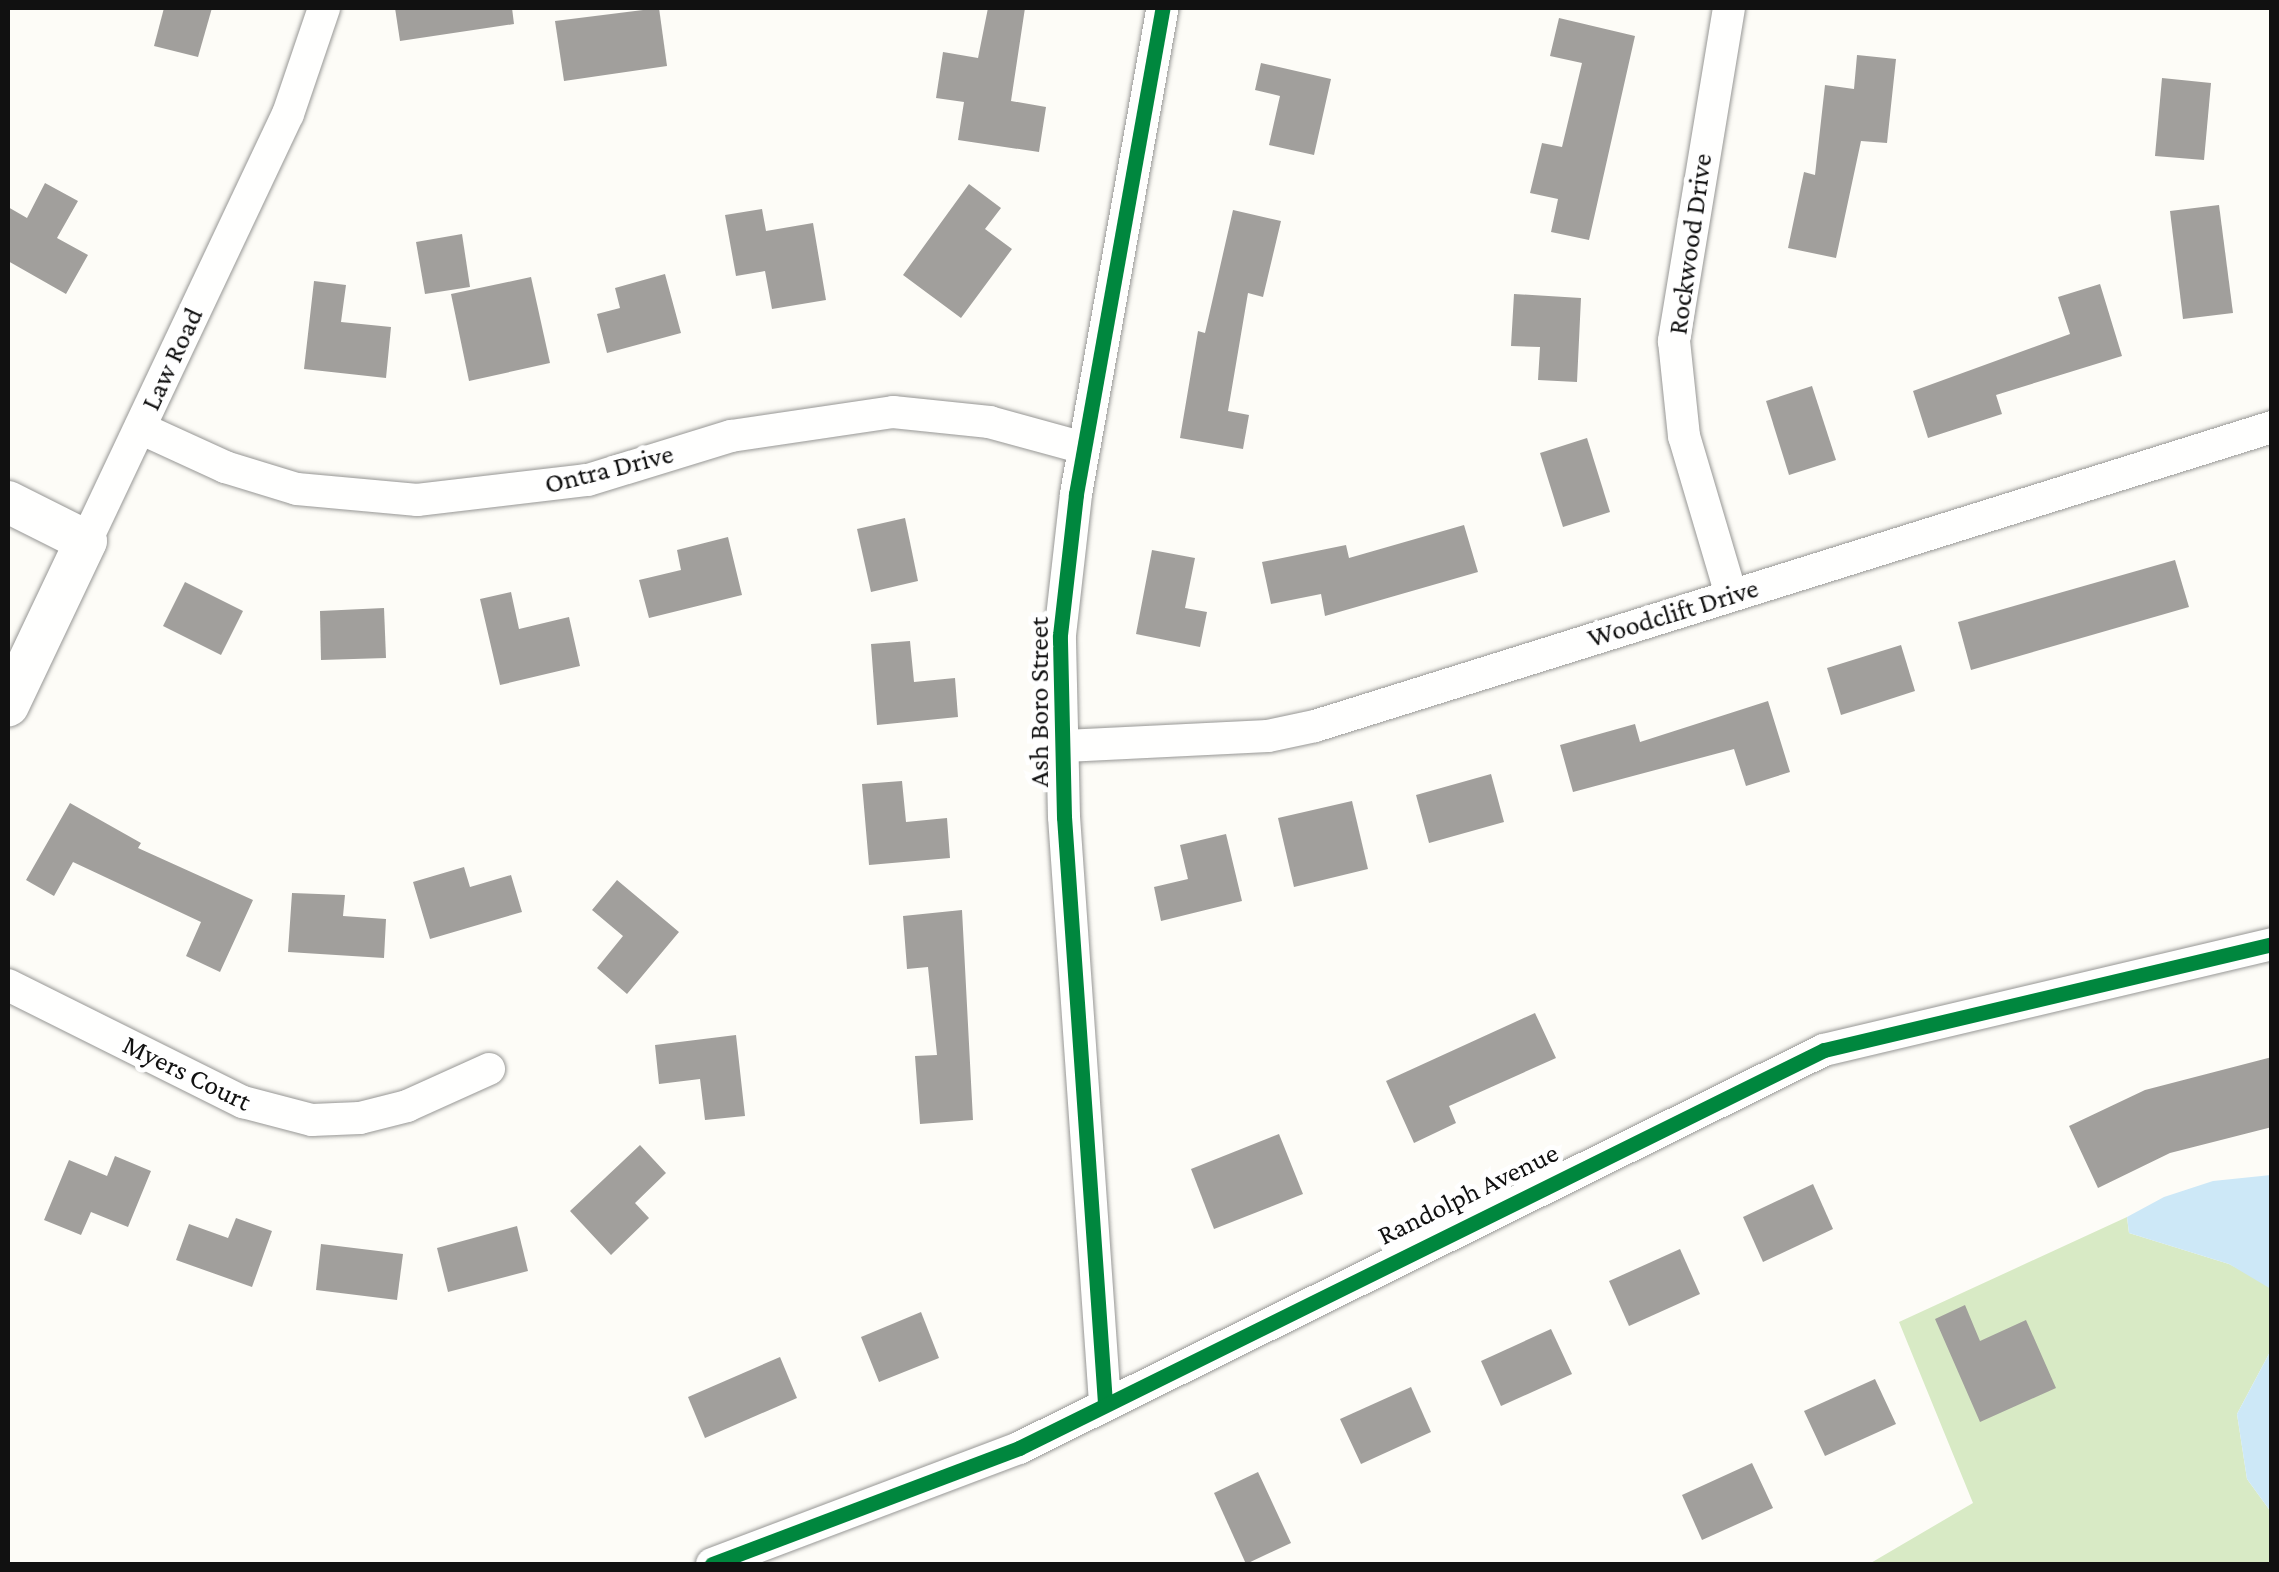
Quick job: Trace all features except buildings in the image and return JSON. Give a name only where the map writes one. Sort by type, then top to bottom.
[{"type":"street","name":"Law Road","points":[[8,705],[288,114],[324,8]]},
{"type":"street","name":"Ash Boro Street","points":[[1104,1403],[1064,817],[1066,746],[1060,635],[1084,448],[1163,8]]},
{"type":"street","name":"Rockwood Drive","points":[[1729,8],[1674,340],[1684,436],[1732,595]]},
{"type":"street","name":"Ontra Drive","points":[[140,428],[225,466],[297,489],[417,500],[588,480],[731,436],[893,412],[973,419],[1084,448]]},
{"type":"street","name":"Woodclift Drive","points":[[1066,746],[1268,736],[1315,726],[2272,427]]},
{"type":"street","points":[[8,502],[86,541]]},
{"type":"street","name":"Randolph Avenue","points":[[712,1564],[1020,1448],[1104,1403],[1824,1050],[2272,944]]},
{"type":"street","name":"Myers Court","points":[[8,985],[243,1102],[312,1120],[360,1118],[407,1106],[489,1069]]},
{"type":"green space","points":[[2127,1217],[2129,1233],[2229,1264],[2270,1284],[2271,1350],[2237,1414],[2247,1479],[2271,1512],[2271,1564],[1869,1564],[1973,1503],[1899,1322]]},
{"type":"water","points":[[2271,1175],[2271,1289],[2229,1264],[2129,1233],[2127,1217],[2164,1197],[2213,1181]]},
{"type":"water","points":[[2271,1350],[2271,1512],[2247,1479],[2237,1414]]},
{"type":"cycle path","points":[[1105,1403],[1064,817],[1060,635],[1076,494],[1163,8]]},
{"type":"cycle path","points":[[712,1564],[1019,1448],[1824,1050],[2272,944]]}]
